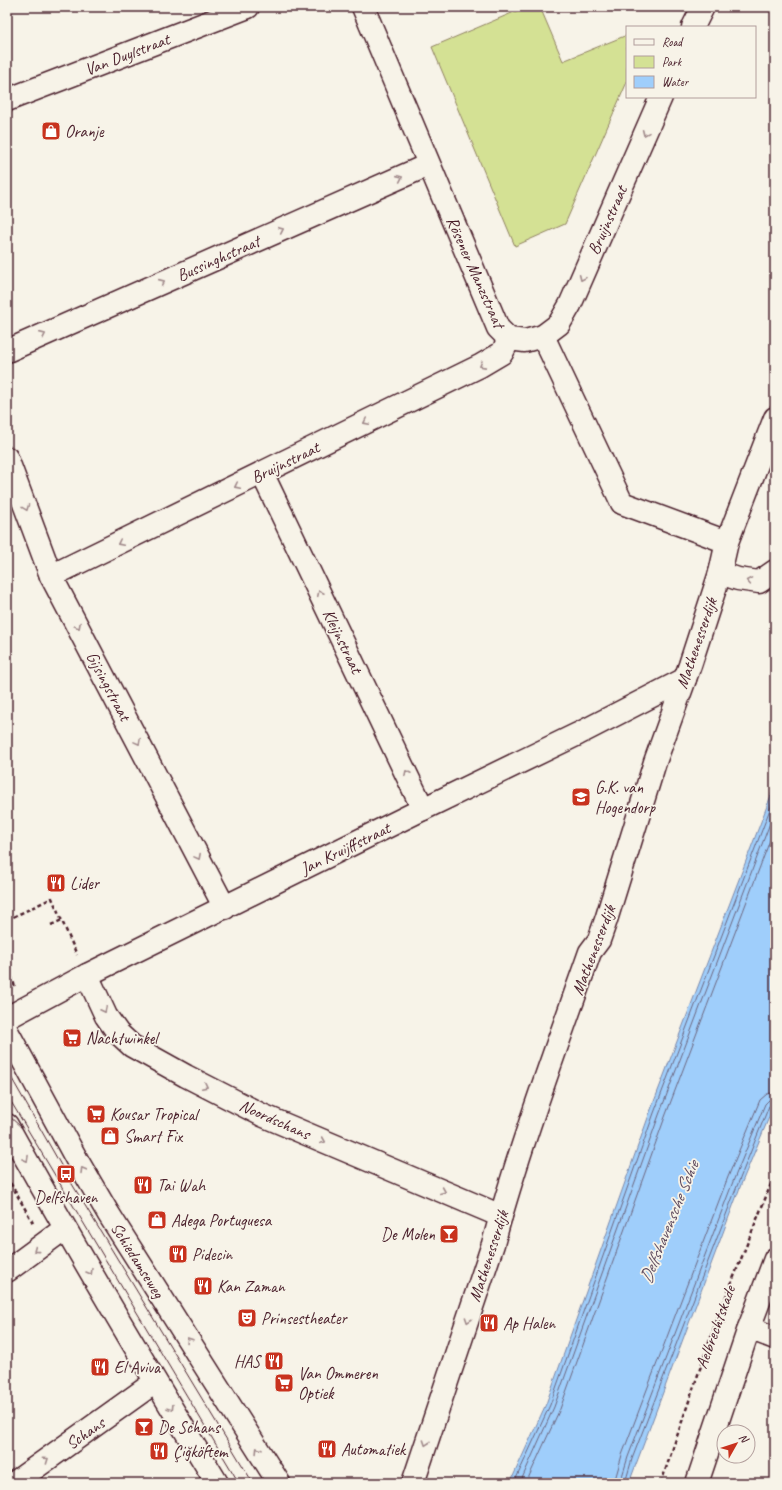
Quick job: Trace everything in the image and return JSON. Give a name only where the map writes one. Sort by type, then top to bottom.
[{"type":"street","name":"Van Duylstraat","points":[[7,100],[248,7]]},
{"type":"street","name":"Rösener Manzstraat","points":[[363,7],[428,165],[498,328],[509,339],[525,341],[543,336]]},
{"type":"street","points":[[694,26],[703,7]]},
{"type":"street","name":"Bruijnstraat","points":[[543,336],[559,324],[570,305],[661,98]]},
{"type":"street","name":"Bussinghstraat","points":[[7,350],[428,165]]},
{"type":"street","points":[[543,336],[622,503],[727,542]]},
{"type":"street","name":"Bruijnstraat","points":[[51,576],[480,366],[502,353],[509,339]]},
{"type":"street","name":"Mathenesserdijk","points":[[413,1483],[493,1244],[547,1074],[590,952],[599,940],[606,920],[655,762],[685,679],[720,572],[727,542],[775,418]]},
{"type":"street","name":"Gijsingstraat","points":[[7,458],[51,576],[225,908]]},
{"type":"street","name":"Kleijnstraat","points":[[262,473],[423,809]]},
{"type":"street","points":[[720,572],[738,579],[759,582],[775,571]]},
{"type":"street","name":"Jan Kruijffstraat","points":[[7,1018],[87,975],[578,734],[685,679]]},
{"type":"street","name":"Noordschans","points":[[87,975],[106,1016],[118,1033],[132,1046],[262,1115],[501,1216]]},
{"type":"street","name":"Schiedamseweg","points":[[7,1031],[77,1160],[104,1206],[279,1483]]},
{"type":"street","points":[[7,1125],[64,1229],[217,1483]]},
{"type":"street","points":[[7,1271],[64,1229]]},
{"type":"street","name":"Aelbrechtskade","points":[[697,1483],[749,1328],[775,1259]]},
{"type":"street","points":[[749,1328],[775,1338]]},
{"type":"street","name":"Schans","points":[[14,1483],[155,1382]]},
{"type":"path","points":[[7,920],[52,898],[87,975]]},
{"type":"path","points":[[51,925],[62,920]]},
{"type":"path","name":"Aelbrechtskade","points":[[661,1483],[717,1319],[775,1174]]},
{"type":"green space","points":[[526,7],[540,7],[563,61],[626,35],[626,84],[565,224],[515,246],[432,47]]},
{"type":"water","name":"Delfshavensche Schie","points":[[775,785],[775,1103],[742,1182],[629,1483],[510,1483],[546,1404],[650,1112]]},
{"type":"tram line","points":[[7,1070],[66,1174],[253,1483]]},
{"type":"tram line","points":[[7,1095],[239,1483]]},
{"type":"tram line","points":[[7,1114],[23,1129]]},
{"type":"place","name":"Oranje","points":[[51,131]]},
{"type":"place","name":"G.K. van Hogendorp","points":[[581,797]]},
{"type":"place","name":"Lider","points":[[56,883]]},
{"type":"place","name":"Nachtwinkel","points":[[72,1038]]},
{"type":"place","name":"Kousar Tropical","points":[[96,1114]]},
{"type":"place","name":"Smart Fix","points":[[110,1136]]},
{"type":"place","name":"Delfshaven","points":[[66,1174]]},
{"type":"place","name":"Tai Wah","points":[[143,1185]]},
{"type":"place","name":"Adega Portuguesa","points":[[157,1220]]},
{"type":"place","name":"De Molen","points":[[449,1234]]},
{"type":"place","name":"Pidecin","points":[[178,1254]]},
{"type":"place","name":"Kan Zaman","points":[[203,1286]]},
{"type":"place","name":"Prinsestheater","points":[[247,1318]]},
{"type":"place","name":"Ap Halen","points":[[489,1323]]},
{"type":"place","name":"HAS","points":[[274,1361]]},
{"type":"place","name":"El Aviva","points":[[100,1367]]},
{"type":"place","name":"Van Ommeren Optiek","points":[[284,1383]]},
{"type":"place","name":"De Schans","points":[[144,1427]]},
{"type":"place","name":"Automatiek","points":[[327,1449]]},
{"type":"place","name":"Çiğköftem","points":[[159,1451]]}]
